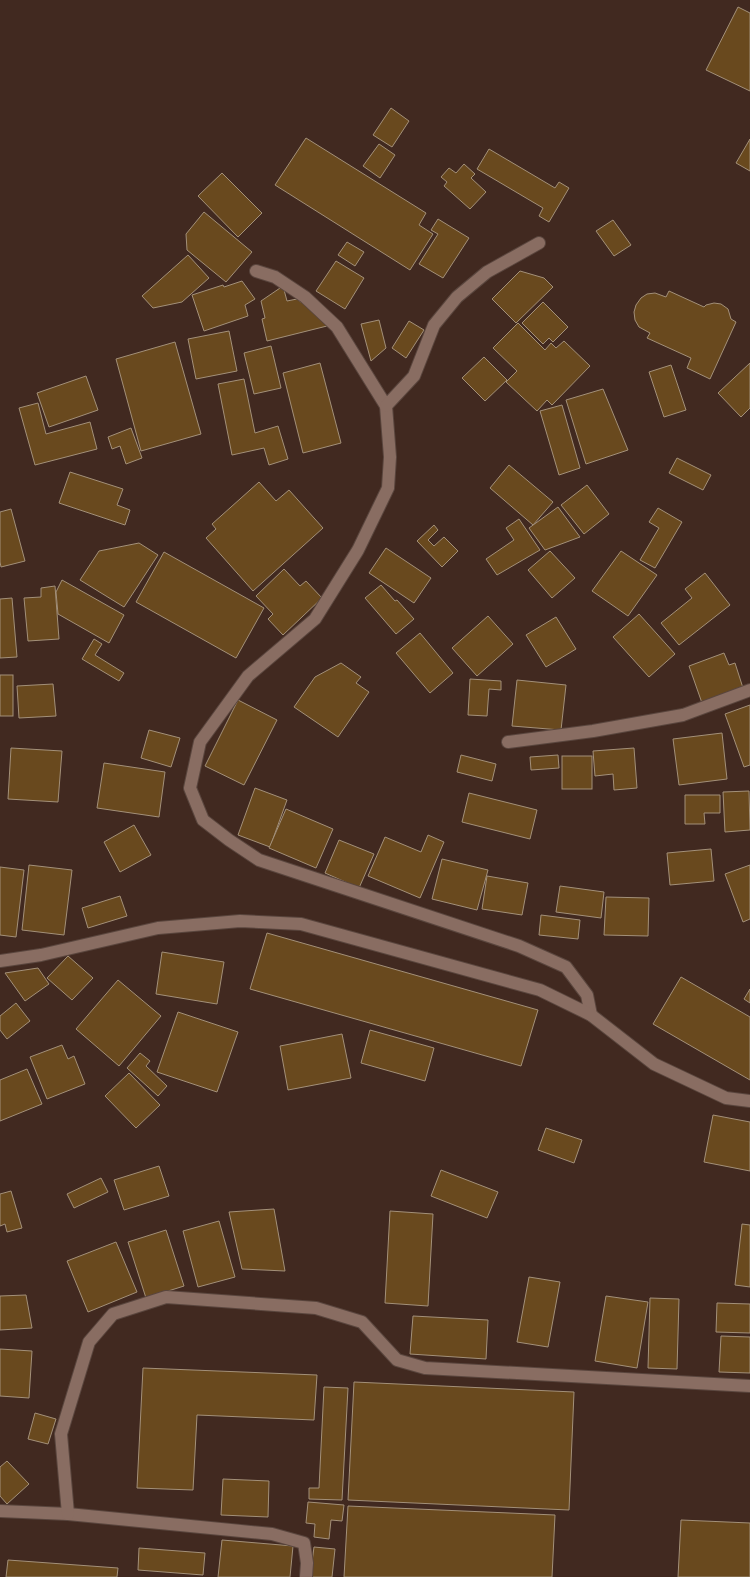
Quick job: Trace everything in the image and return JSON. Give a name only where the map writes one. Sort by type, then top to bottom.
[{"type":"street","points":[[386,406],[414,376],[434,325],[457,297],[487,272],[539,243]]},
{"type":"street","points":[[256,271],[275,277],[305,297],[338,327],[386,406],[390,457],[388,488],[358,550],[315,619],[248,676],[200,742],[190,788],[203,820],[258,860],[520,946],[566,967],[586,995],[591,1015]]},
{"type":"street","points":[[508,742],[683,715],[750,690]]},
{"type":"street","points":[[0,961],[41,955],[158,928],[240,921],[301,924],[540,990],[591,1015],[654,1064],[726,1098],[750,1101]]},
{"type":"street","points":[[68,1514],[61,1434],[89,1342],[112,1314],[166,1297],[316,1308],[362,1322],[397,1360],[425,1368],[750,1386]]},
{"type":"street","points":[[0,1511],[68,1514],[272,1534],[304,1543],[307,1563],[306,1577]]},
{"type":"building","points":[[738,7],[750,13],[750,91],[706,70]]},
{"type":"building","points":[[391,108],[409,121],[392,147],[373,135]]},
{"type":"building","points":[[306,138],[426,213],[419,225],[433,234],[410,270],[275,185]]},
{"type":"building","points":[[750,139],[750,171],[736,163]]},
{"type":"building","points":[[379,144],[395,155],[380,178],[363,166]]},
{"type":"building","points":[[489,149],[555,188],[559,182],[569,188],[549,222],[539,216],[543,208],[477,169]]},
{"type":"building","points":[[464,164],[475,174],[471,178],[486,192],[470,209],[444,186],[447,182],[441,177],[449,168],[456,173]]},
{"type":"building","points":[[222,173],[262,213],[238,237],[198,196]]},
{"type":"building","points":[[204,212],[252,252],[226,282],[187,250],[186,234]]},
{"type":"building","points":[[438,219],[469,238],[443,278],[419,264],[438,234],[431,230]]},
{"type":"building","points":[[613,220],[631,245],[614,256],[596,231]]},
{"type":"building","points":[[347,242],[364,252],[355,266],[338,255]]},
{"type":"building","points":[[188,255],[209,278],[182,302],[153,308],[142,296]]},
{"type":"building","points":[[336,261],[364,278],[345,309],[316,291]]},
{"type":"building","points":[[520,271],[544,278],[553,287],[516,323],[492,299]]},
{"type":"building","points":[[242,281],[255,299],[245,305],[248,316],[204,331],[192,295]]},
{"type":"building","points":[[283,286],[287,301],[297,299],[331,325],[267,341],[262,319],[265,318],[261,301]]},
{"type":"building","points":[[669,291],[704,307],[714,303],[721,304],[728,309],[731,319],[736,322],[710,379],[687,368],[691,358],[647,338],[650,333],[639,327],[635,320],[634,312],[641,298],[647,294],[655,293],[666,297]]},
{"type":"building","points":[[543,302],[568,327],[553,342],[549,338],[543,344],[522,323]]},
{"type":"building","points":[[379,320],[386,348],[371,361],[361,324]]},
{"type":"building","points":[[409,321],[424,330],[406,358],[392,348]]},
{"type":"building","points":[[518,323],[545,350],[551,343],[556,348],[564,341],[590,366],[552,405],[547,400],[537,411],[506,382],[517,371],[493,348]]},
{"type":"building","points":[[229,331],[237,371],[196,379],[188,339]]},
{"type":"building","points":[[175,342],[201,434],[141,451],[116,359]]},
{"type":"building","points":[[271,346],[281,388],[254,394],[244,353]]},
{"type":"building","points":[[484,357],[507,380],[485,401],[462,378]]},
{"type":"building","points":[[320,363],[341,443],[303,453],[283,373]]},
{"type":"building","points":[[750,363],[750,408],[741,417],[718,393]]},
{"type":"building","points":[[671,365],[686,410],[664,417],[649,372]]},
{"type":"building","points":[[86,376],[98,410],[49,427],[37,393]]},
{"type":"building","points":[[244,379],[255,433],[278,426],[288,459],[269,465],[264,448],[232,455],[218,384]]},
{"type":"building","points":[[603,389],[628,450],[586,464],[566,400]]},
{"type":"building","points":[[38,403],[46,434],[90,422],[97,449],[35,465],[19,408]]},
{"type":"building","points":[[562,405],[580,468],[559,475],[540,411]]},
{"type":"building","points":[[131,428],[142,458],[126,464],[120,446],[112,449],[108,437]]},
{"type":"building","points":[[677,458],[711,475],[703,490],[669,473]]},
{"type":"building","points":[[509,465],[553,502],[533,525],[490,488]]},
{"type":"building","points":[[70,472],[123,489],[117,505],[130,510],[125,525],[59,503]]},
{"type":"building","points":[[259,482],[276,501],[289,490],[323,528],[253,591],[206,538],[216,529],[212,524]]},
{"type":"building","points":[[587,485],[609,514],[584,534],[561,505]]},
{"type":"building","points":[[558,507],[580,537],[545,550],[529,528]]},
{"type":"building","points":[[658,508],[682,522],[655,568],[640,560],[659,528],[649,522]]},
{"type":"building","points":[[11,509],[25,561],[1,567],[0,512]]},
{"type":"building","points":[[519,519],[540,550],[497,575],[486,559],[514,540],[506,528]]},
{"type":"building","points":[[434,525],[438,530],[428,540],[434,546],[444,537],[458,551],[442,567],[417,541]]},
{"type":"building","points":[[139,543],[158,555],[124,607],[80,580],[99,551]]},
{"type":"building","points":[[386,548],[431,578],[414,603],[369,573]]},
{"type":"building","points":[[550,551],[575,578],[552,598],[528,570]]},
{"type":"building","points":[[621,551],[657,575],[628,616],[592,591]]},
{"type":"building","points":[[164,552],[264,608],[236,658],[136,602]]},
{"type":"building","points":[[284,569],[300,586],[306,581],[322,598],[283,635],[268,619],[273,614],[256,596]]},
{"type":"building","points":[[705,573],[730,605],[679,645],[661,623],[692,598],[685,589]]},
{"type":"building","points":[[62,580],[124,615],[109,643],[58,614],[56,592]]},
{"type":"building","points":[[381,585],[414,619],[396,634],[365,598]]},
{"type":"building","points":[[55,586],[59,639],[28,641],[24,598],[41,597],[41,588]]},
{"type":"building","points":[[12,598],[17,657],[0,658],[0,599]]},
{"type":"building","points":[[639,614],[675,654],[649,677],[613,637]]},
{"type":"building","points":[[488,616],[513,644],[477,676],[452,648]]},
{"type":"building","points":[[556,617],[576,649],[546,667],[526,635]]},
{"type":"building","points":[[420,633],[453,673],[430,693],[396,653]]},
{"type":"building","points":[[94,639],[102,644],[95,655],[124,673],[119,681],[82,659]]},
{"type":"building","points":[[724,653],[729,665],[735,663],[743,688],[702,703],[689,666]]},
{"type":"building","points":[[341,663],[361,677],[356,683],[369,692],[338,737],[294,707],[315,677]]},
{"type":"building","points":[[0,675],[13,675],[13,716],[0,716]]},
{"type":"building","points":[[470,679],[501,681],[501,690],[489,689],[487,716],[468,715]]},
{"type":"building","points":[[517,680],[566,685],[561,730],[512,726]]},
{"type":"building","points":[[53,684],[56,716],[19,718],[17,686]]},
{"type":"building","points":[[238,700],[277,720],[244,785],[205,766]]},
{"type":"building","points":[[750,705],[750,765],[744,767],[725,714]]},
{"type":"building","points":[[149,730],[180,738],[171,767],[141,758]]},
{"type":"building","points":[[722,733],[727,779],[679,785],[673,739]]},
{"type":"building","points":[[11,748],[62,751],[58,802],[8,799]]},
{"type":"building","points":[[634,748],[637,788],[614,790],[613,774],[595,776],[593,751]]},
{"type":"building","points":[[461,755],[496,764],[492,781],[457,772]]},
{"type":"building","points":[[558,755],[559,768],[531,770],[530,757]]},
{"type":"building","points":[[562,756],[592,756],[592,789],[562,789]]},
{"type":"building","points":[[104,763],[165,772],[159,817],[97,808]]},
{"type":"building","points":[[255,788],[287,800],[270,847],[238,835]]},
{"type":"building","points":[[749,791],[750,830],[725,832],[723,792]]},
{"type":"building","points":[[469,793],[537,810],[530,839],[462,822]]},
{"type":"building","points":[[685,795],[720,795],[720,813],[704,813],[705,824],[685,824]]},
{"type":"building","points":[[286,809],[333,829],[316,868],[269,848]]},
{"type":"building","points":[[134,825],[151,855],[120,872],[104,842]]},
{"type":"building","points":[[428,835],[444,842],[420,898],[368,876],[385,837],[421,852]]},
{"type":"building","points":[[339,840],[374,854],[359,888],[325,873]]},
{"type":"building","points":[[711,849],[714,881],[670,885],[667,853]]},
{"type":"building","points":[[442,859],[488,870],[477,910],[432,899]]},
{"type":"building","points":[[29,865],[72,870],[64,935],[22,930]]},
{"type":"building","points":[[750,865],[750,919],[743,922],[725,874]]},
{"type":"building","points":[[0,867],[24,870],[16,937],[0,935]]},
{"type":"building","points":[[487,876],[528,883],[522,915],[482,909]]},
{"type":"building","points":[[560,886],[604,892],[601,918],[556,912]]},
{"type":"building","points":[[120,896],[127,916],[88,928],[82,908]]},
{"type":"building","points":[[606,897],[649,898],[648,936],[604,935]]},
{"type":"building","points":[[541,915],[580,920],[578,939],[539,935]]},
{"type":"building","points":[[267,933],[538,1010],[521,1066],[250,989]]},
{"type":"building","points":[[162,952],[224,962],[217,1004],[156,994]]},
{"type":"building","points":[[68,956],[93,978],[72,1000],[47,978]]},
{"type":"building","points":[[38,968],[49,984],[25,1001],[5,973]]},
{"type":"building","points":[[681,977],[750,1017],[750,1080],[653,1024]]},
{"type":"building","points":[[118,980],[161,1016],[119,1066],[76,1029]]},
{"type":"building","points":[[750,989],[750,1003],[744,999]]},
{"type":"building","points":[[16,1003],[30,1021],[7,1039],[0,1030],[0,1016]]},
{"type":"building","points":[[178,1012],[238,1032],[217,1092],[157,1072]]},
{"type":"building","points":[[370,1030],[434,1048],[425,1081],[361,1063]]},
{"type":"building","points":[[342,1034],[351,1078],[288,1090],[280,1046]]},
{"type":"building","points":[[62,1045],[68,1059],[74,1056],[85,1084],[47,1099],[30,1057]]},
{"type":"building","points":[[140,1053],[150,1061],[146,1066],[167,1086],[158,1096],[127,1068]]},
{"type":"building","points":[[27,1069],[42,1104],[0,1121],[0,1080]]},
{"type":"building","points":[[129,1073],[160,1105],[136,1128],[105,1096]]},
{"type":"building","points":[[713,1115],[750,1122],[750,1171],[704,1162]]},
{"type":"building","points":[[546,1128],[582,1140],[574,1163],[538,1150]]},
{"type":"building","points":[[159,1166],[169,1196],[124,1210],[114,1180]]},
{"type":"building","points":[[441,1170],[498,1192],[487,1218],[431,1196]]},
{"type":"building","points":[[101,1178],[108,1192],[74,1208],[67,1194]]},
{"type":"building","points":[[11,1191],[22,1228],[7,1232],[5,1224],[0,1226],[0,1194]]},
{"type":"building","points":[[274,1209],[285,1271],[242,1269],[229,1212]]},
{"type":"building","points":[[390,1211],[433,1214],[428,1306],[385,1303]]},
{"type":"building","points":[[219,1221],[235,1277],[198,1287],[183,1231]]},
{"type":"building","points":[[742,1224],[750,1225],[750,1287],[735,1285]]},
{"type":"building","points":[[166,1230],[184,1286],[146,1298],[128,1242]]},
{"type":"building","points":[[116,1242],[137,1292],[88,1312],[67,1261]]},
{"type":"building","points":[[529,1277],[560,1282],[548,1347],[517,1342]]},
{"type":"building","points":[[26,1295],[32,1328],[0,1330],[0,1296]]},
{"type":"building","points":[[606,1296],[648,1302],[637,1368],[595,1361]]},
{"type":"building","points":[[650,1298],[679,1299],[677,1369],[648,1368]]},
{"type":"building","points":[[717,1303],[750,1304],[750,1333],[716,1332]]},
{"type":"building","points":[[413,1316],[488,1320],[486,1359],[410,1354]]},
{"type":"building","points":[[721,1336],[750,1337],[750,1373],[719,1372]]},
{"type":"building","points":[[0,1349],[32,1351],[29,1398],[0,1396]]},
{"type":"building","points":[[143,1368],[317,1375],[314,1420],[197,1415],[193,1490],[137,1488]]},
{"type":"building","points":[[354,1382],[574,1392],[569,1510],[348,1500]]},
{"type":"building","points":[[324,1387],[348,1388],[342,1500],[309,1499],[309,1488],[319,1488]]},
{"type":"building","points":[[35,1413],[56,1419],[48,1444],[28,1439]]},
{"type":"building","points":[[7,1461],[29,1484],[7,1504],[0,1496],[0,1467]]},
{"type":"building","points":[[223,1479],[269,1481],[268,1517],[221,1515]]},
{"type":"building","points":[[308,1502],[344,1505],[342,1521],[331,1520],[329,1539],[314,1537],[315,1524],[306,1523]]},
{"type":"building","points":[[348,1506],[555,1515],[552,1577],[344,1577]]},
{"type":"building","points":[[681,1520],[750,1523],[750,1577],[678,1577]]},
{"type":"building","points":[[222,1540],[293,1546],[290,1577],[218,1577]]},
{"type":"building","points":[[314,1547],[335,1549],[332,1577],[310,1577]]},
{"type":"building","points":[[139,1548],[205,1553],[203,1575],[138,1570]]},
{"type":"building","points":[[8,1560],[118,1568],[117,1577],[6,1577]]}]
